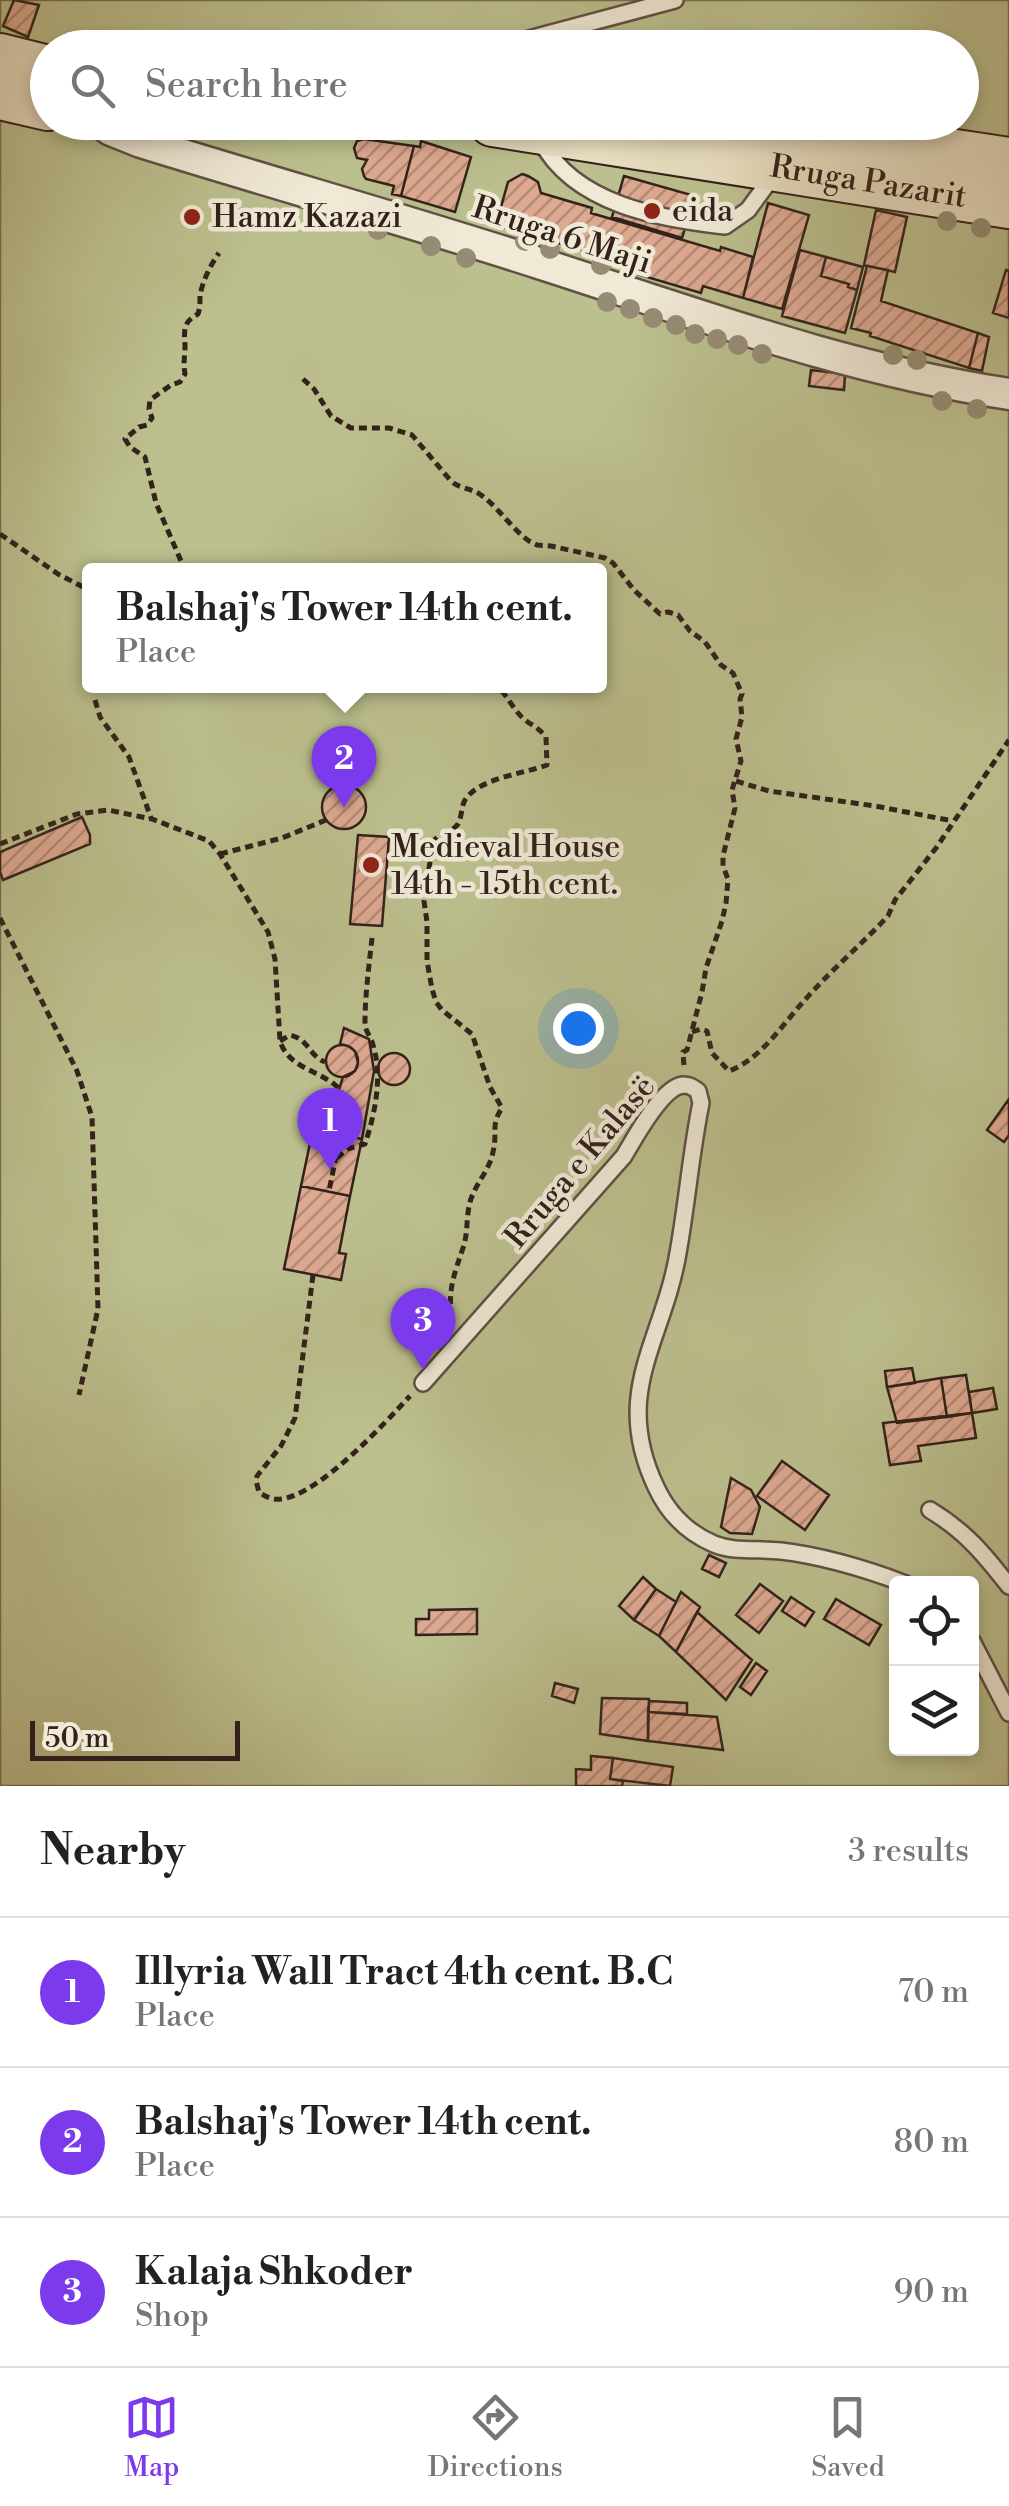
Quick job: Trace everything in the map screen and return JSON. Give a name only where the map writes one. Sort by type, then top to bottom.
[{"type":"main road","points":[[0,58],[30,66]]},
{"type":"main road","points":[[0,95],[30,102]]},
{"type":"main road","name":"Rruga Pazarit","points":[[602,140],[1009,204]]},
{"type":"main road","name":"Rruga Pazarit","points":[[863,140],[1009,162]]},
{"type":"street","name":"Rruga 6 Maji","points":[[135,140],[544,264],[798,348],[1009,394]]},
{"type":"lane","points":[[562,30],[675,0]]},
{"type":"lane","points":[[532,140],[596,194],[615,204],[687,222],[725,226],[748,210],[778,168]]},
{"type":"lane","name":"Rruga e Kalasë","points":[[423,1383],[624,1156],[647,1116],[674,1088],[686,1085],[698,1091],[700,1103],[678,1255],[641,1376],[637,1406],[649,1472],[664,1504],[690,1532],[710,1543],[726,1549],[778,1550],[827,1559],[889,1579]]},
{"type":"lane","points":[[930,1510],[968,1536],[1009,1586]]},
{"type":"lane","points":[[979,1655],[1009,1713]]},
{"type":"path","points":[[183,563],[156,503],[145,457],[125,439],[152,418],[150,400],[180,382],[185,374],[185,327],[198,314],[200,296],[220,253]]},
{"type":"path","points":[[303,380],[314,389],[331,416],[351,428],[390,428],[412,435],[451,481],[485,498],[524,538],[537,545],[605,558],[660,614],[678,615],[721,665],[733,673],[741,690],[742,717],[736,739],[742,761],[732,790],[734,813],[724,856],[726,902],[687,1050],[683,1052],[686,1085]]},
{"type":"path","points":[[0,534],[82,586]]},
{"type":"path","points":[[458,1344],[449,1297],[472,1197],[493,1155],[494,1124],[502,1108],[490,1088],[472,1034],[442,1010],[434,998],[427,961],[425,896],[433,842],[458,825],[464,802],[474,790],[547,765],[546,736],[524,719],[505,693]]},
{"type":"path","points":[[95,700],[100,717],[129,758],[152,819]]},
{"type":"path","points":[[692,1032],[706,1031],[714,1057],[730,1070],[769,1042],[888,916],[895,900],[1009,740]]},
{"type":"path","points":[[736,781],[769,791],[953,821]]},
{"type":"path","points":[[0,844],[84,812],[108,810],[152,819],[208,842],[220,854],[268,932],[276,958],[280,1041],[284,1052],[343,1091],[346,1107],[329,1192]]},
{"type":"path","points":[[220,854],[282,838],[326,820]]},
{"type":"path","points":[[0,918],[78,1070],[92,1117],[98,1309],[79,1395]]},
{"type":"path","points":[[336,1160],[348,1149],[364,1144],[376,1102],[373,1045],[365,1029],[372,938]]},
{"type":"path","points":[[280,1041],[290,1035],[300,1037],[325,1062]]},
{"type":"path","points":[[313,1274],[295,1418],[282,1446],[258,1476],[259,1492],[270,1498],[284,1498],[318,1480],[357,1451],[423,1383]]},
{"type":"green space","points":[[0,0],[1009,0],[1009,1786],[0,1786]]},
{"type":"building","points":[[14,0],[39,5],[28,37],[3,26]]},
{"type":"building","points":[[357,141],[414,146],[401,196],[392,194],[394,186],[366,179],[362,169],[367,160],[357,158]]},
{"type":"building","points":[[421,141],[471,157],[455,212],[401,196],[414,146],[420,147]]},
{"type":"building","points":[[522,174],[538,182],[541,193],[592,208],[591,213],[753,257],[743,298],[703,286],[701,293],[623,270],[625,263],[496,225],[508,182]]},
{"type":"building","name":"eida","points":[[624,176],[695,196],[682,238],[612,217]]},
{"type":"building","points":[[768,203],[809,215],[782,309],[743,298]]},
{"type":"building","points":[[876,210],[907,217],[895,272],[864,265]]},
{"type":"building","points":[[800,250],[826,257],[821,276],[857,290],[845,333],[782,316]]},
{"type":"building","points":[[826,257],[863,267],[857,290],[821,276]]},
{"type":"building","points":[[867,266],[888,270],[881,301],[978,333],[969,368],[851,328]]},
{"type":"building","points":[[1006,270],[1009,271],[1009,318],[993,313]]},
{"type":"building","points":[[978,333],[989,337],[982,371],[969,368]]},
{"type":"building","points":[[811,370],[845,374],[844,390],[809,386]]},
{"type":"building","points":[[344,785],[360,791],[366,807],[360,823],[344,829],[328,823],[322,807],[328,791]]},
{"type":"building","points":[[82,817],[90,844],[3,880],[0,852]]},
{"type":"building","name":"Medieval House 14th - 15th cent.","points":[[358,835],[389,837],[382,926],[350,924]]},
{"type":"building","points":[[344,1028],[369,1039],[374,1071],[362,1139],[326,1132],[343,1077],[355,1071],[358,1063],[355,1051],[340,1044]]},
{"type":"building","points":[[342,1045],[353,1050],[358,1061],[353,1072],[342,1077],[331,1072],[326,1061],[331,1050]]},
{"type":"building","points":[[394,1053],[405,1058],[410,1069],[405,1080],[394,1085],[383,1080],[378,1069],[383,1058]]},
{"type":"building","points":[[1009,1099],[1009,1135],[1004,1142],[987,1130]]},
{"type":"building","points":[[313,1129],[362,1139],[350,1196],[301,1186]]},
{"type":"building","points":[[301,1186],[350,1196],[339,1253],[346,1254],[341,1280],[284,1269]]},
{"type":"building","points":[[912,1368],[915,1383],[887,1387],[885,1371]]},
{"type":"building","points":[[966,1375],[972,1413],[947,1417],[941,1378]]},
{"type":"building","points":[[941,1378],[947,1417],[897,1423],[887,1387]]},
{"type":"building","points":[[993,1388],[997,1409],[972,1413],[969,1392]]},
{"type":"building","points":[[972,1413],[976,1438],[918,1446],[921,1461],[890,1465],[883,1423]]},
{"type":"building","points":[[782,1461],[829,1495],[805,1530],[757,1496]]},
{"type":"building","points":[[731,1478],[751,1490],[760,1507],[752,1534],[730,1533],[721,1527]]},
{"type":"building","points":[[709,1555],[726,1563],[719,1577],[702,1569]]},
{"type":"building","points":[[643,1577],[656,1589],[634,1620],[619,1606]]},
{"type":"building","points":[[760,1584],[783,1601],[759,1633],[736,1615]]},
{"type":"building","points":[[656,1589],[676,1602],[659,1636],[634,1620]]},
{"type":"building","points":[[681,1592],[700,1607],[676,1652],[659,1636]]},
{"type":"building","points":[[791,1597],[814,1612],[805,1626],[782,1611]]},
{"type":"building","points":[[836,1599],[881,1625],[869,1645],[824,1619]]},
{"type":"building","points":[[477,1609],[477,1634],[416,1635],[416,1619],[429,1619],[429,1610]]},
{"type":"building","points":[[697,1612],[752,1660],[726,1700],[676,1652]]},
{"type":"building","points":[[756,1663],[767,1671],[751,1695],[740,1687]]},
{"type":"building","points":[[555,1683],[578,1689],[574,1703],[552,1696]]},
{"type":"building","points":[[602,1698],[649,1699],[648,1741],[600,1734]]},
{"type":"building","points":[[649,1701],[687,1703],[687,1714],[648,1712]]},
{"type":"building","points":[[648,1712],[717,1717],[723,1750],[648,1741]]},
{"type":"building","points":[[591,1756],[613,1758],[610,1779],[623,1781],[622,1786],[576,1786],[576,1769],[591,1770]]},
{"type":"building","points":[[613,1758],[673,1767],[670,1786],[610,1779]]},
{"type":"place","name":"eida","points":[[652,211]]},
{"type":"place","name":"Hamz Kazazi","points":[[192,217]]},
{"type":"place","name":"Balshaj's Tower 14th cent.","points":[[344,808]]},
{"type":"place","name":"Medieval House 14th - 15th cent.","points":[[371,865]]},
{"type":"place","name":"Illyria Wall Tract 4th cent. B.C","points":[[330,1170]]},
{"type":"place","name":"Kalaja Shkoder","points":[[423,1370]]}]
